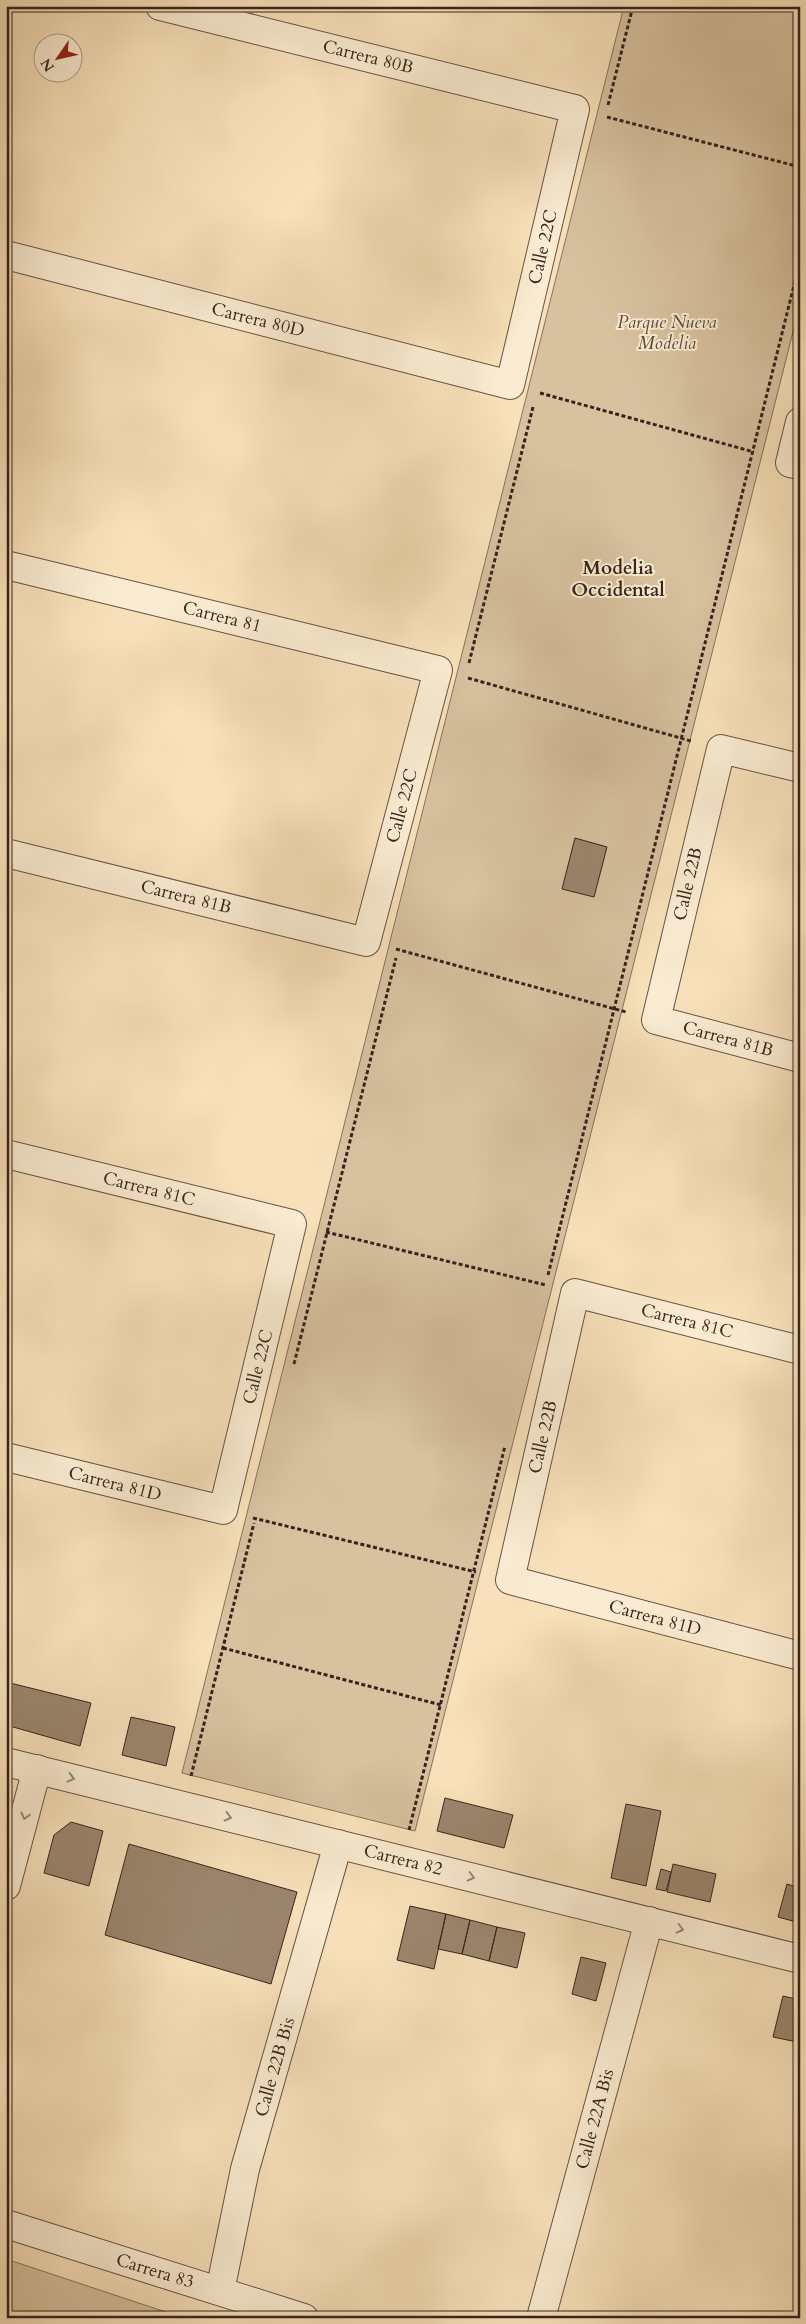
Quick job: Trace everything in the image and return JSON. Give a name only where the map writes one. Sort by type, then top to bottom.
[{"type":"street","name":"Carrera 80B","points":[[160,6],[575,108]]},
{"type":"street","name":"Calle 22C","points":[[510,385],[575,108]]},
{"type":"street","name":"Carrera 80D","points":[[6,255],[510,385]]},
{"type":"street","points":[[795,464],[800,422]]},
{"type":"street","name":"Carrera 81","points":[[6,565],[438,670]]},
{"type":"street","name":"Calle 22C","points":[[366,942],[438,670]]},
{"type":"street","points":[[721,749],[800,768]]},
{"type":"street","name":"Calle 22B","points":[[656,1020],[721,749]]},
{"type":"street","name":"Carrera 81B","points":[[6,853],[366,942]]},
{"type":"street","name":"Carrera 81B","points":[[656,1020],[800,1058]]},
{"type":"street","name":"Carrera 81C","points":[[6,1154],[292,1224]]},
{"type":"street","name":"Calle 22C","points":[[223,1510],[292,1224]]},
{"type":"street","name":"Calle 22B","points":[[510,1580],[575,1293]]},
{"type":"street","name":"Carrera 81C","points":[[575,1293],[800,1350]]},
{"type":"street","name":"Carrera 81D","points":[[6,1457],[223,1510]]},
{"type":"street","name":"Carrera 81D","points":[[510,1580],[800,1656]]},
{"type":"street","name":"Carrera 82","points":[[6,1762],[800,1958]]},
{"type":"street","points":[[6,1886],[37,1769]]},
{"type":"street","name":"Calle 22B Bis","points":[[220,2291],[245,2169],[338,1844]]},
{"type":"street","name":"Calle 22A Bis","points":[[541,2318],[649,1921]]},
{"type":"street","name":"Carrera 83","points":[[6,2224],[304,2318]]},
{"type":"path","points":[[575,108],[800,167]]},
{"type":"path","points":[[545,1285],[800,261]]},
{"type":"path","points":[[510,385],[795,464]]},
{"type":"path","points":[[438,670],[721,749]]},
{"type":"path","points":[[366,942],[656,1020]]},
{"type":"path","points":[[292,1224],[575,1293]]},
{"type":"path","points":[[409,1831],[507,1438]]},
{"type":"path","points":[[223,1510],[510,1580]]},
{"type":"path","points":[[223,1648],[441,1705]]},
{"type":"green space","name":"Parque Nueva Modelia","points":[[624,6],[800,6],[800,304],[415,1831],[182,1773]]},
{"type":"green space","points":[[6,2259],[184,2318],[6,2318]]},
{"type":"building","points":[[575,838],[607,847],[594,897],[562,889]]},
{"type":"building","points":[[6,1682],[91,1703],[80,1746],[6,1725]]},
{"type":"building","points":[[131,1717],[175,1727],[166,1766],[122,1755]]},
{"type":"building","points":[[445,1798],[513,1815],[504,1848],[437,1831]]},
{"type":"building","points":[[626,1804],[661,1811],[646,1886],[611,1878]]},
{"type":"building","points":[[71,1822],[103,1831],[89,1886],[44,1873],[54,1835]]},
{"type":"building","points":[[129,1844],[297,1892],[271,1984],[105,1935]]},
{"type":"building","points":[[673,1864],[716,1874],[710,1902],[667,1892]]},
{"type":"building","points":[[661,1869],[671,1872],[666,1891],[656,1889]]},
{"type":"building","points":[[787,1884],[800,1888],[800,1923],[778,1917]]},
{"type":"building","points":[[410,1906],[446,1914],[434,1969],[397,1960]]},
{"type":"building","points":[[446,1914],[470,1920],[462,1954],[438,1949]]},
{"type":"building","points":[[470,1920],[497,1927],[489,1961],[462,1954]]},
{"type":"building","points":[[497,1927],[525,1933],[517,1968],[489,1961]]},
{"type":"building","points":[[581,1957],[606,1963],[596,2001],[572,1994]]},
{"type":"building","points":[[783,1996],[800,2000],[800,2031],[797,2042],[773,2037]]},
{"type":"district","name":"Modelia Occidental","points":[[618,579]]}]
